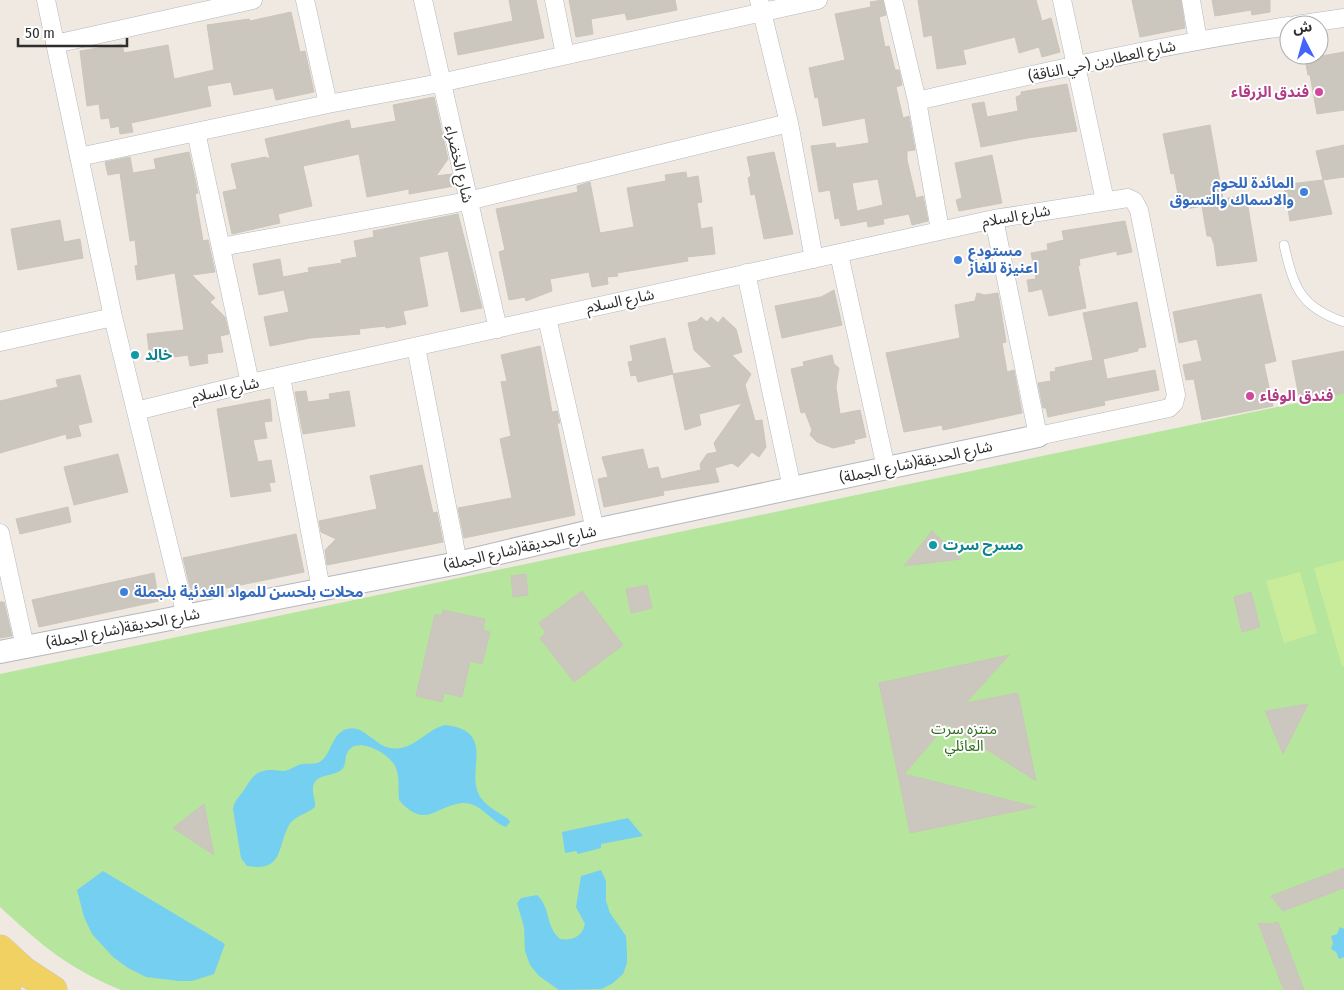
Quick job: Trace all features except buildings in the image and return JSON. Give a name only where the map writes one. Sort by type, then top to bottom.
[{"type":"main road","points":[[0,949],[24,971],[52,990]]},
{"type":"main road","points":[[0,983],[8,990]]},
{"type":"street","points":[[46,0],[112,317],[186,616]]},
{"type":"street","points":[[55,44],[253,0]]},
{"type":"street","points":[[305,0],[328,104]]},
{"type":"street","name":"شارع الخضراء","points":[[423,0],[440,83],[498,328]]},
{"type":"street","points":[[554,0],[565,55]]},
{"type":"street","points":[[79,157],[328,104],[440,83],[565,55],[760,6],[818,0]]},
{"type":"street","points":[[893,0],[917,101],[940,230]]},
{"type":"street","points":[[1062,0],[1078,65],[1106,201]]},
{"type":"street","points":[[1191,0],[1198,41]]},
{"type":"street","points":[[760,6],[789,123],[814,259]]},
{"type":"street","points":[[1329,20],[1344,18]]},
{"type":"street","name":"شارع العطارين (حي الناقة)","points":[[917,101],[1078,65],[1198,41],[1279,28]]},
{"type":"street","points":[[221,247],[468,201],[789,123]]},
{"type":"street","points":[[196,132],[250,383]]},
{"type":"street","name":"شارع السلام","points":[[136,411],[250,383],[839,254],[940,230],[994,219],[1128,198],[1134,201],[1139,210],[1176,395],[1174,403],[1163,412],[1038,436]]},
{"type":"street","points":[[994,219],[1038,436]]},
{"type":"street","points":[[839,254],[886,468]]},
{"type":"street","points":[[746,274],[792,488]]},
{"type":"street","points":[[0,342],[112,317]]},
{"type":"street","points":[[547,318],[595,530]]},
{"type":"street","points":[[416,347],[458,563]]},
{"type":"street","points":[[281,377],[321,588]]},
{"type":"street","name":"شارع الحديقة(شارع الجملة)","points":[[0,652],[321,588],[458,563],[595,530],[1038,436]]},
{"type":"street","points":[[0,533],[25,647]]},
{"type":"lane","points":[[1284,246],[1292,280],[1310,306],[1344,322]]},
{"type":"green space","name":"منتزه سرت العائلي","points":[[1344,393],[1344,990],[121,990],[86,974],[56,955],[0,907],[0,674]]},
{"type":"green space","points":[[1344,560],[1344,666],[1342,666],[1314,568]]},
{"type":"green space","points":[[1300,572],[1317,633],[1284,643],[1266,581]]},
{"type":"water","points":[[445,725],[461,729],[471,735],[475,744],[476,754],[476,788],[481,798],[490,807],[508,819],[510,822],[506,827],[480,809],[469,804],[453,805],[424,815],[417,814],[408,809],[399,800],[398,773],[392,761],[381,752],[360,745],[354,746],[349,750],[344,766],[340,771],[321,777],[314,783],[315,807],[291,822],[277,856],[273,861],[259,867],[247,866],[241,858],[233,807],[257,773],[267,770],[284,771],[300,765],[319,762],[325,758],[338,735],[347,729],[358,729],[384,746],[398,748],[412,744],[431,731]]},
{"type":"water","points":[[628,818],[643,836],[601,844],[601,848],[578,854],[576,851],[565,853],[562,832]]},
{"type":"water","points":[[601,870],[606,881],[606,901],[610,913],[626,936],[627,963],[623,974],[613,983],[602,989],[559,990],[539,976],[530,965],[525,951],[524,927],[517,903],[521,898],[537,895],[544,906],[555,934],[560,939],[572,939],[582,932],[585,924],[576,907],[581,876]]},
{"type":"water","points":[[103,871],[225,944],[214,974],[192,981],[146,977],[128,968],[113,957],[92,934],[84,917],[77,890]]},
{"type":"water","points":[[1340,927],[1344,929],[1344,957],[1339,959],[1336,952],[1331,949],[1333,943],[1331,936],[1337,934]]},
{"type":"place","name":"فندق الزرقاء","points":[[1319,92]]},
{"type":"place","name":"المائدة للحوم والاسماك والتسوق","points":[[1304,192]]},
{"type":"place","name":"مستودع اعنيزة للغاز","points":[[958,260]]},
{"type":"place","name":"خالد","points":[[135,355]]},
{"type":"place","name":"فندق الوفاء","points":[[1250,396]]},
{"type":"place","name":"مسرح سرت","points":[[933,545]]},
{"type":"place","name":"محلات بلحسن للمواد الغدئية بلجملة","points":[[124,592]]}]
